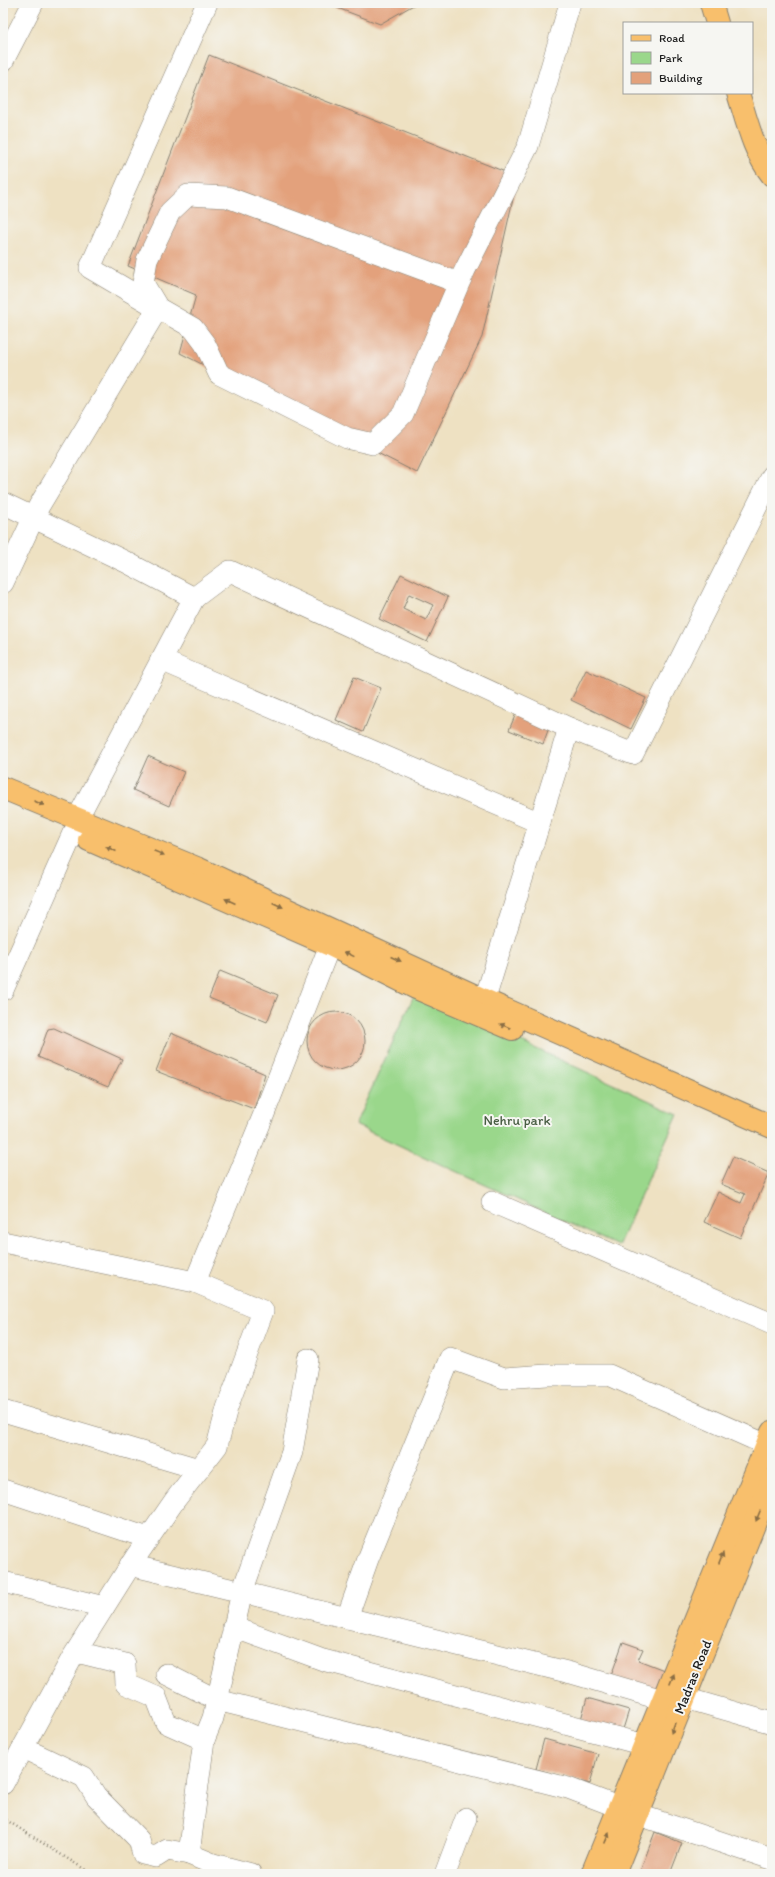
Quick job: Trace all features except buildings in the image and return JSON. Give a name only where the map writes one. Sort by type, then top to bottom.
[{"type":"main road","points":[[711,3],[717,22]]},
{"type":"main road","points":[[738,94],[756,149],[765,166],[772,174]]},
{"type":"main road","points":[[3,788],[75,826],[332,938],[416,988],[482,1008],[772,1127]]},
{"type":"main road","points":[[3,803],[75,826]]},
{"type":"main road","points":[[482,1008],[772,1142]]},
{"type":"main road","points":[[592,1874],[629,1812],[645,1745],[769,1438]]},
{"type":"main road","name":"Madras Road","points":[[614,1874],[629,1812],[685,1698],[772,1480]]},
{"type":"street","points":[[3,60],[34,3]]},
{"type":"street","points":[[207,3],[90,268],[193,328],[205,344],[219,374],[347,438],[373,444],[403,414],[459,283],[528,146],[570,3]]},
{"type":"street","points":[[158,308],[143,283],[147,260],[170,212],[188,196],[227,197],[459,283]]},
{"type":"street","points":[[3,583],[39,506],[158,308]]},
{"type":"street","points":[[3,990],[75,826],[194,598],[230,571],[569,728],[633,754],[772,476]]},
{"type":"street","points":[[3,503],[126,562],[194,598]]},
{"type":"street","points":[[161,660],[540,824]]},
{"type":"street","points":[[482,1008],[569,728]]},
{"type":"street","points":[[195,1282],[264,1114],[332,938]]},
{"type":"street","points":[[492,1202],[772,1324]]},
{"type":"street","points":[[3,1242],[195,1282],[262,1311],[227,1408],[217,1446],[175,1500],[130,1565],[76,1652],[3,1784]]},
{"type":"street","points":[[347,1618],[368,1560],[450,1358],[504,1378],[547,1375],[609,1375],[769,1438]]},
{"type":"street","points":[[190,1854],[204,1740],[213,1718],[242,1592],[292,1452],[308,1359]]},
{"type":"street","points":[[3,1411],[199,1468]]},
{"type":"street","points":[[3,1490],[148,1538]]},
{"type":"street","points":[[130,1565],[572,1673],[663,1700]]},
{"type":"street","points":[[3,1582],[104,1607]]},
{"type":"street","points":[[233,1627],[323,1660],[645,1745]]},
{"type":"street","points":[[76,1652],[125,1664],[126,1684],[156,1697],[166,1723],[204,1740]]},
{"type":"street","points":[[166,1674],[217,1700],[568,1788],[629,1812],[772,1859]]},
{"type":"street","points":[[685,1698],[772,1723]]},
{"type":"street","points":[[23,1748],[84,1777],[96,1796],[139,1840],[144,1854],[156,1857],[168,1850],[190,1854],[211,1869],[251,1874]]},
{"type":"street","points":[[445,1874],[466,1818]]},
{"type":"path","points":[[3,1818],[92,1874]]},
{"type":"green space","name":"Nehru park","points":[[415,993],[678,1114],[618,1246],[355,1125]]}]
